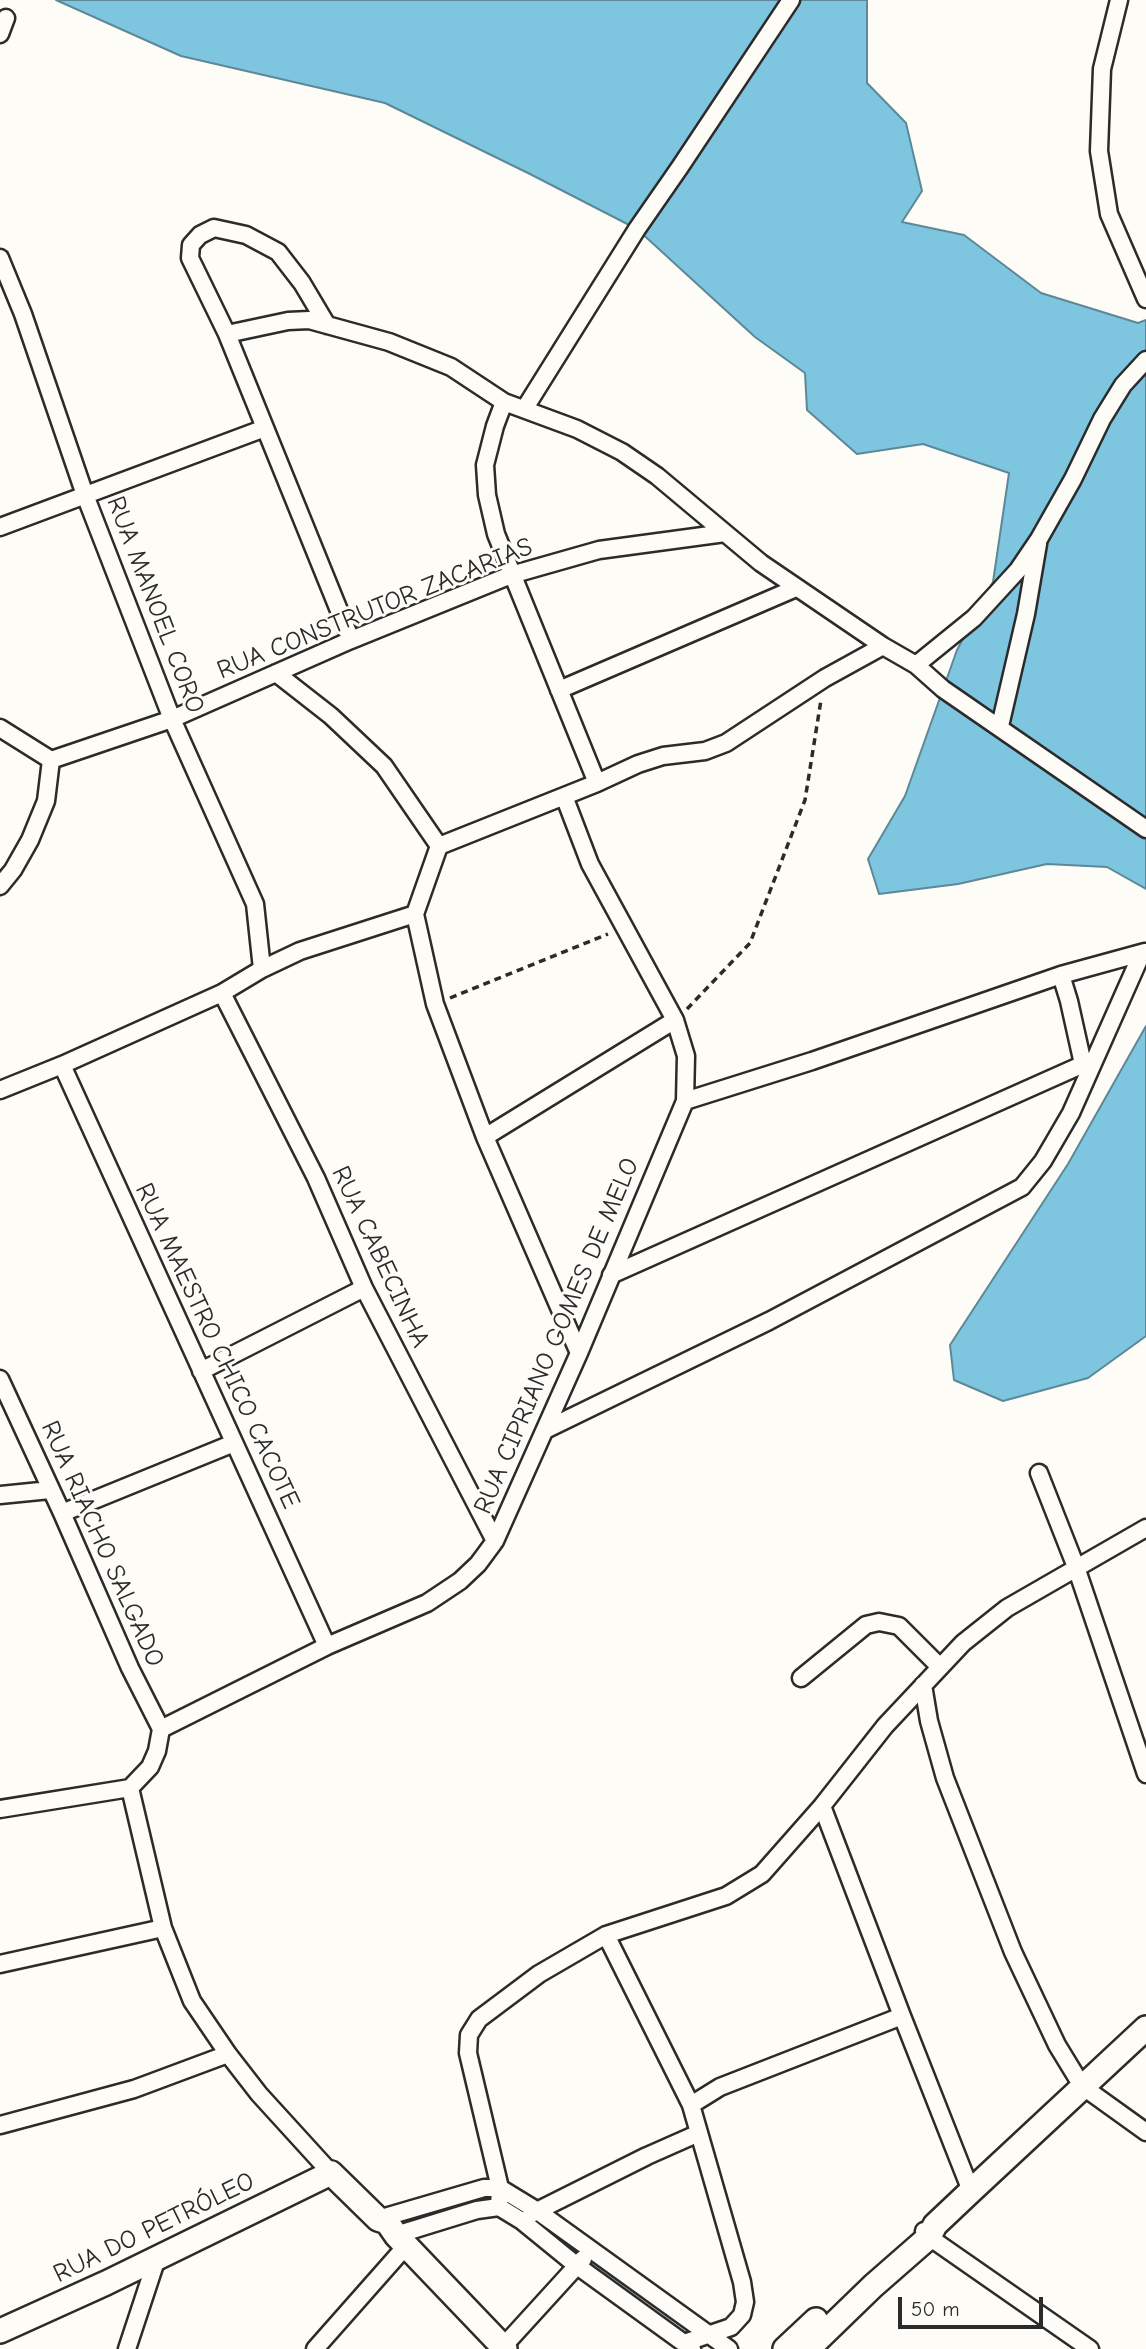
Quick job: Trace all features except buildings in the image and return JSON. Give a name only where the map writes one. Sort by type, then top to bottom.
[{"type":"main road","points":[[808,2349],[929,2230],[1146,2028]]},
{"type":"main road","points":[[331,2173],[378,2219],[387,2222],[401,2241],[503,2348]]},
{"type":"main road","name":"RUA DO PETRÓLEO","points":[[0,2331],[158,2258],[331,2173]]},
{"type":"main road","points":[[785,2349],[891,2250],[929,2230]]},
{"type":"street","points":[[525,408],[637,229],[791,0]]},
{"type":"street","points":[[1119,0],[1102,69],[1099,151],[1109,214],[1146,299]]},
{"type":"street","points":[[0,34],[6,18]]},
{"type":"street","points":[[327,325],[302,283],[278,252],[246,235],[214,228],[200,235],[191,245],[190,258],[227,334],[351,640]]},
{"type":"street","name":"RUA MANOEL CORO","points":[[0,258],[23,314],[85,495],[172,719],[255,904],[262,969]]},
{"type":"street","points":[[227,334],[288,321],[309,320],[389,342],[451,367],[504,402],[577,429],[622,452],[657,476],[796,588],[916,665],[943,689],[1146,829]]},
{"type":"street","points":[[916,665],[974,618],[1018,570],[1073,479],[1102,419],[1123,385],[1146,360]]},
{"type":"street","points":[[504,402],[485,465],[487,495],[493,521],[511,575],[597,783]]},
{"type":"street","points":[[0,527],[265,428]]},
{"type":"street","name":"RUA CONSTRUTOR ZACARIAS","points":[[51,760],[172,719],[351,640],[511,575],[599,550],[725,533]]},
{"type":"street","points":[[1000,726],[1026,614],[1039,539]]},
{"type":"street","points":[[559,690],[796,588]]},
{"type":"street","points":[[579,1353],[485,1137],[435,1004],[415,914],[439,846],[638,764],[663,756],[705,751],[726,743],[825,678],[883,646]]},
{"type":"street","points":[[276,673],[331,716],[384,766],[439,846]]},
{"type":"street","points":[[0,729],[51,760],[46,801],[30,840],[13,870],[0,886]]},
{"type":"street","name":"RUA CIPRIANO GOMES DE MELO","points":[[161,1729],[327,1646],[427,1603],[469,1573],[495,1541],[579,1353],[685,1101],[686,1056],[676,1020],[590,864],[564,796]]},
{"type":"street","points":[[0,1090],[222,993],[262,969],[300,951],[415,914]]},
{"type":"street","points":[[685,1101],[789,1069],[1061,975],[1144,952]]},
{"type":"street","points":[[545,1430],[769,1321],[1022,1187],[1043,1161],[1070,1113],[1089,1061],[1144,952]]},
{"type":"street","points":[[1061,975],[1089,1061]]},
{"type":"street","name":"RUA CABECINHA","points":[[222,993],[316,1178],[364,1288],[495,1541]]},
{"type":"street","points":[[485,1137],[676,1020]]},
{"type":"street","points":[[611,1275],[1089,1061]]},
{"type":"street","name":"RUA MAESTRO CHICO CACOTE","points":[[62,1065],[327,1646]]},
{"type":"street","points":[[201,1371],[364,1288]]},
{"type":"street","name":"RUA RIACHO SALGADO","points":[[0,1379],[130,1668],[161,1729]]},
{"type":"street","points":[[62,1513],[234,1443]]},
{"type":"street","points":[[1039,1473],[1076,1567],[1146,1774]]},
{"type":"street","points":[[0,1495],[50,1490]]},
{"type":"street","points":[[499,2207],[500,2188],[468,2053],[469,2035],[479,2019],[539,1974],[606,1935],[726,1896],[762,1874],[822,1806],[885,1726],[963,1643],[1007,1608],[1146,1528]]},
{"type":"street","points":[[802,1678],[866,1625],[879,1622],[900,1626],[940,1668]]},
{"type":"street","points":[[923,1685],[929,1721],[946,1778],[1013,1952],[1056,2045],[1082,2086],[1146,2132]]},
{"type":"street","points":[[0,1809],[130,1788],[150,1767],[157,1751],[161,1729]]},
{"type":"street","points":[[130,1788],[163,1928],[192,2001],[259,2094],[331,2173]]},
{"type":"street","points":[[822,1806],[971,2191]]},
{"type":"street","points":[[0,1964],[163,1928]]},
{"type":"street","points":[[315,2349],[401,2241],[477,2210],[499,2207],[522,2221],[576,2265],[689,2346],[731,2327],[742,2315],[745,2302],[742,2282],[691,2105],[606,1935]]},
{"type":"street","points":[[691,2105],[720,2087],[902,2016]]},
{"type":"street","points":[[0,2125],[134,2089],[228,2054]]},
{"type":"street","points":[[522,2221],[536,2210],[647,2155],[699,2133]]},
{"type":"street","points":[[378,2219],[484,2188],[500,2188],[536,2210],[729,2349]]},
{"type":"street","points":[[929,2230],[1090,2349]]},
{"type":"street","points":[[503,2348],[592,2250]]},
{"type":"street","points":[[127,2349],[158,2258]]},
{"type":"path","points":[[676,1020],[750,943],[805,800],[825,678]]},
{"type":"path","points":[[435,1004],[624,928]]},
{"type":"water","points":[[56,0],[867,0],[867,83],[906,123],[922,191],[902,222],[964,235],[1041,293],[1138,323],[1146,320],[1146,889],[1107,867],[1047,864],[958,884],[879,894],[868,859],[905,796],[957,650],[993,582],[1009,473],[923,444],[857,454],[807,410],[805,373],[755,337],[637,229],[530,174],[385,103],[181,56]]},
{"type":"water","points":[[1146,1026],[1146,1336],[1088,1378],[1003,1401],[954,1380],[950,1345],[1068,1164]]}]
